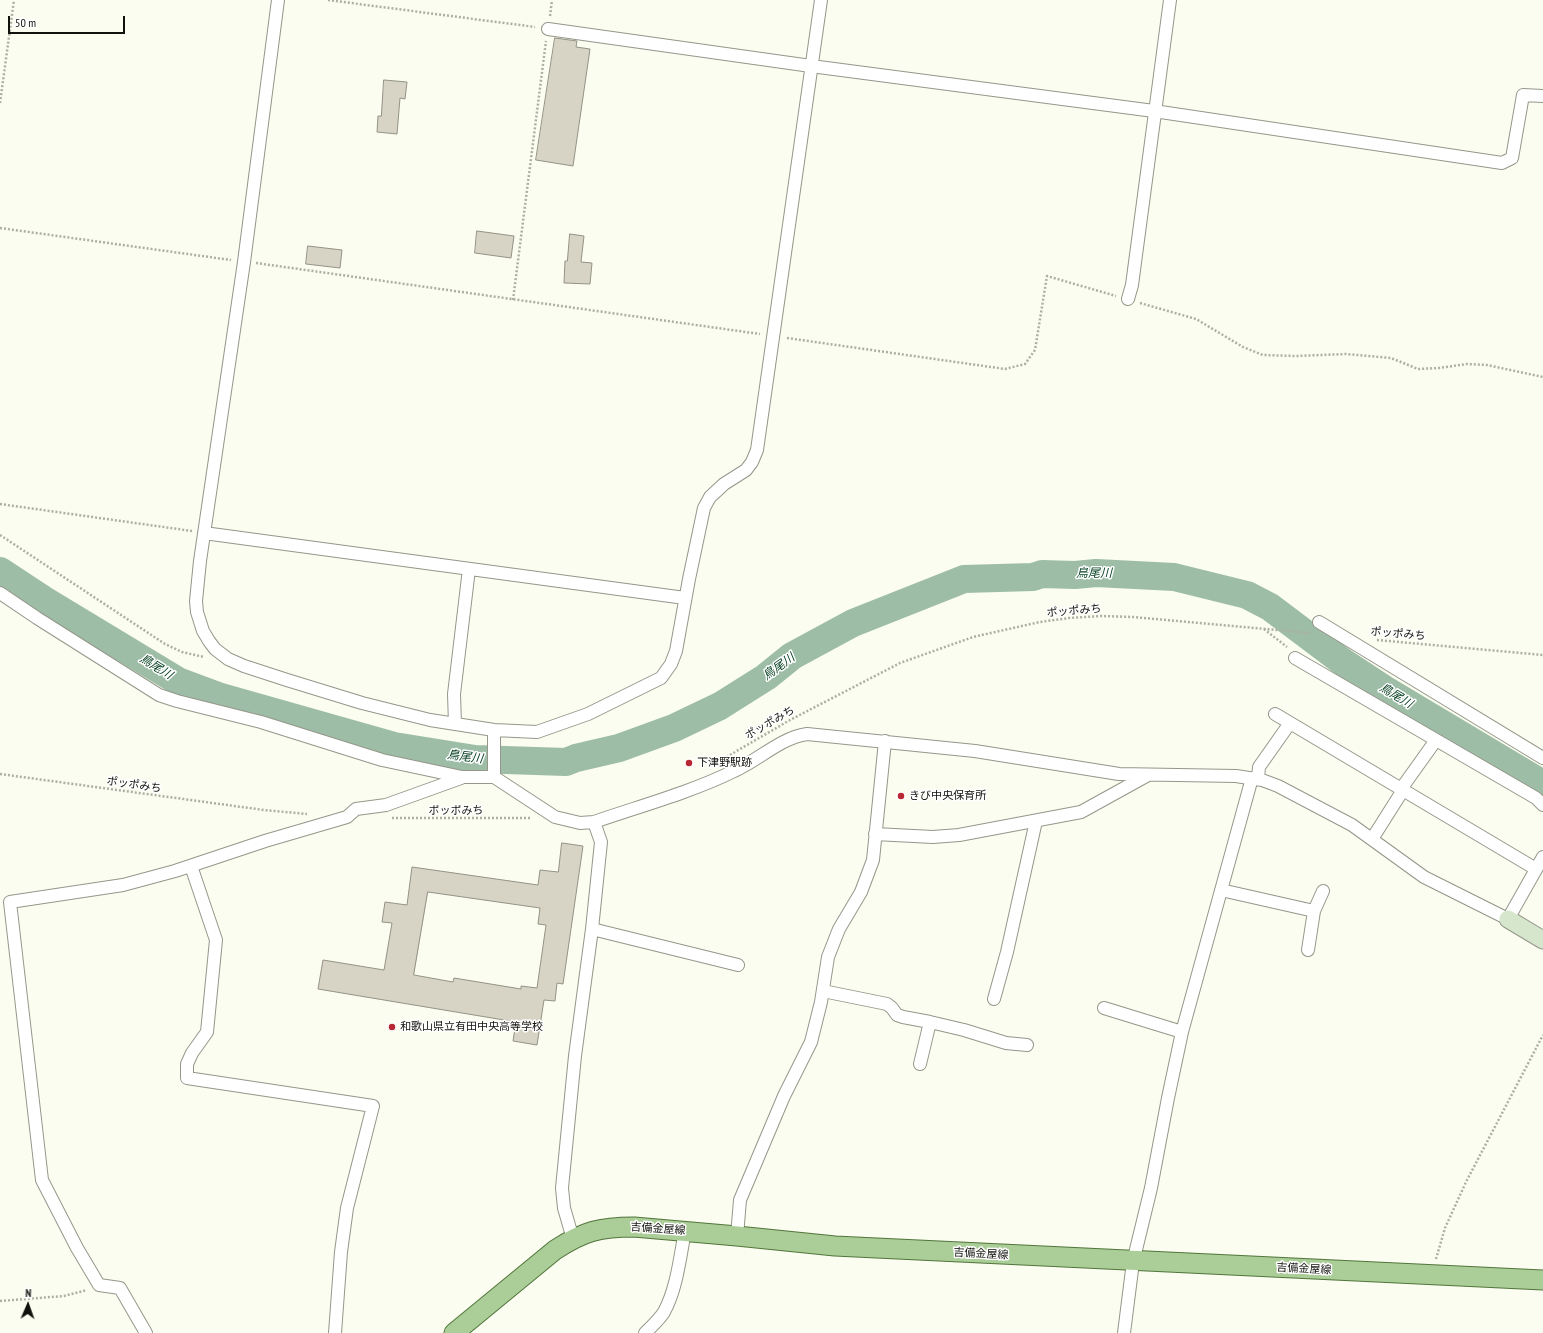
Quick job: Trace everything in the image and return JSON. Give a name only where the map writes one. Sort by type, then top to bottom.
[{"type":"main road","name":"吉備金屋線","points":[[454,1333],[555,1250],[572,1239],[592,1231],[618,1227],[685,1231],[835,1246],[1133,1262],[1543,1280]]},
{"type":"street","points":[[278,0],[244,262],[204,534],[198,584],[197,612],[203,631],[208,641],[215,649],[228,658],[260,672],[362,703],[494,734],[537,732],[588,714],[660,678],[671,664],[676,651],[685,598],[704,508],[710,497],[724,484],[746,470],[752,462],[757,450],[821,0]]},
{"type":"street","points":[[1128,299],[1132,286],[1154,111],[1170,0]]},
{"type":"street","points":[[548,29],[811,66],[1154,111],[1502,163],[1512,158],[1523,95],[1543,96]]},
{"type":"street","points":[[204,534],[685,598]]},
{"type":"street","points":[[455,724],[454,694],[469,569]]},
{"type":"street","points":[[0,593],[159,695],[261,722],[382,760],[462,777]]},
{"type":"street","points":[[1317,627],[1543,758]]},
{"type":"street","points":[[1295,658],[1536,798],[1543,805]]},
{"type":"street","points":[[1275,714],[1536,869]]},
{"type":"street","points":[[1124,1333],[1133,1262],[1152,1188],[1168,1098],[1182,1032],[1221,890],[1255,778],[1259,767],[1290,723]]},
{"type":"street","points":[[494,734],[494,774]]},
{"type":"street","points":[[146,1333],[120,1288],[99,1285],[77,1248],[42,1180],[10,902],[123,885],[191,866],[265,841],[347,817],[356,809],[386,805],[462,777],[494,774],[555,817],[580,823],[594,822],[707,783],[735,771],[786,740],[807,734],[975,751],[1119,774],[1255,778],[1278,786],[1352,825],[1424,877],[1508,919],[1543,940]]},
{"type":"street","points":[[1372,839],[1402,789],[1436,740]]},
{"type":"street","points":[[737,1236],[740,1200],[784,1096],[811,1042],[823,991],[828,957],[839,929],[861,892],[873,860],[885,741]]},
{"type":"street","points":[[876,834],[933,837],[959,835],[1082,812],[1150,774]]},
{"type":"street","points":[[994,999],[1007,952],[1036,821]]},
{"type":"street","points":[[572,1239],[564,1208],[562,1188],[575,1056],[592,929],[601,842],[594,822]]},
{"type":"street","points":[[1508,919],[1543,858]]},
{"type":"street","points":[[191,866],[216,940],[207,1032],[192,1053],[188,1064],[187,1078],[373,1106],[347,1208],[341,1252],[335,1333]]},
{"type":"street","points":[[1221,890],[1314,911]]},
{"type":"street","points":[[1308,950],[1314,911],[1323,891]]},
{"type":"street","points":[[592,929],[738,965]]},
{"type":"street","points":[[823,991],[887,1004],[897,1015],[902,1018],[930,1022],[964,1030],[1006,1043],[1027,1045]]},
{"type":"street","points":[[1104,1008],[1182,1032]]},
{"type":"street","points":[[920,1064],[930,1022]]},
{"type":"street","points":[[646,1333],[664,1312],[669,1300],[679,1265],[685,1231]]},
{"type":"path","points":[[0,103],[14,0]]},
{"type":"path","points":[[328,0],[548,29]]},
{"type":"path","points":[[513,300],[552,0]]},
{"type":"path","points":[[0,228],[1005,369],[1025,364],[1036,350],[1047,276],[1196,319],[1243,347],[1263,355],[1296,356],[1346,354],[1391,358],[1418,369],[1467,364],[1486,365],[1543,378]]},
{"type":"path","points":[[0,504],[176,528],[204,534]]},
{"type":"path","points":[[0,535],[165,644],[197,656],[228,658]]},
{"type":"path","name":"ポッポみち","points":[[722,760],[790,720],[900,663],[973,637],[1040,622],[1102,616],[1133,617],[1265,629],[1317,627]]},
{"type":"path","name":"ポッポみち","points":[[1373,640],[1543,655]]},
{"type":"path","name":"ポッポみち","points":[[0,774],[264,810],[309,814]]},
{"type":"path","name":"ポッポみち","points":[[384,818],[511,819],[555,817]]},
{"type":"path","points":[[1431,1275],[1445,1228],[1453,1210],[1486,1142],[1543,1035]]},
{"type":"path","points":[[0,1301],[64,1296],[84,1292],[99,1285]]},
{"type":"building","points":[[555,38],[577,41],[576,47],[590,49],[573,166],[536,160]]},
{"type":"building","points":[[384,80],[407,82],[405,99],[400,98],[397,134],[377,132],[378,116],[381,116]]},
{"type":"building","points":[[477,231],[514,236],[511,258],[475,253]]},
{"type":"building","points":[[570,234],[584,236],[581,262],[592,263],[590,284],[564,283],[565,261],[567,261]]},
{"type":"building","points":[[308,246],[342,250],[340,268],[306,264]]},
{"type":"building","points":[[562,843],[583,846],[563,984],[557,983],[555,1001],[544,1000],[537,1045],[513,1041],[516,1022],[318,989],[323,960],[384,970],[392,923],[382,922],[385,902],[407,905],[412,867],[538,885],[540,870],[558,872]],"holes":[[[428,892],[540,908],[538,924],[546,925],[537,988],[521,986],[521,989],[454,978],[453,982],[414,975]]]},
{"type":"waterway","name":"鳥尾川","points":[[0,571],[44,600],[178,681],[221,697],[394,746],[475,759],[566,762],[576,758],[619,748],[674,728],[720,706],[766,677],[792,656],[853,623],[964,579],[1033,577],[1042,574],[1075,575],[1096,573],[1174,577],[1247,595],[1270,607],[1343,662],[1384,689],[1543,784]]},
{"type":"place","name":"下津野駅跡","points":[[689,763]]},
{"type":"place","name":"きび中央保育所","points":[[901,796]]},
{"type":"place","name":"和歌山県立有田中央高等学校","points":[[392,1027]]}]
